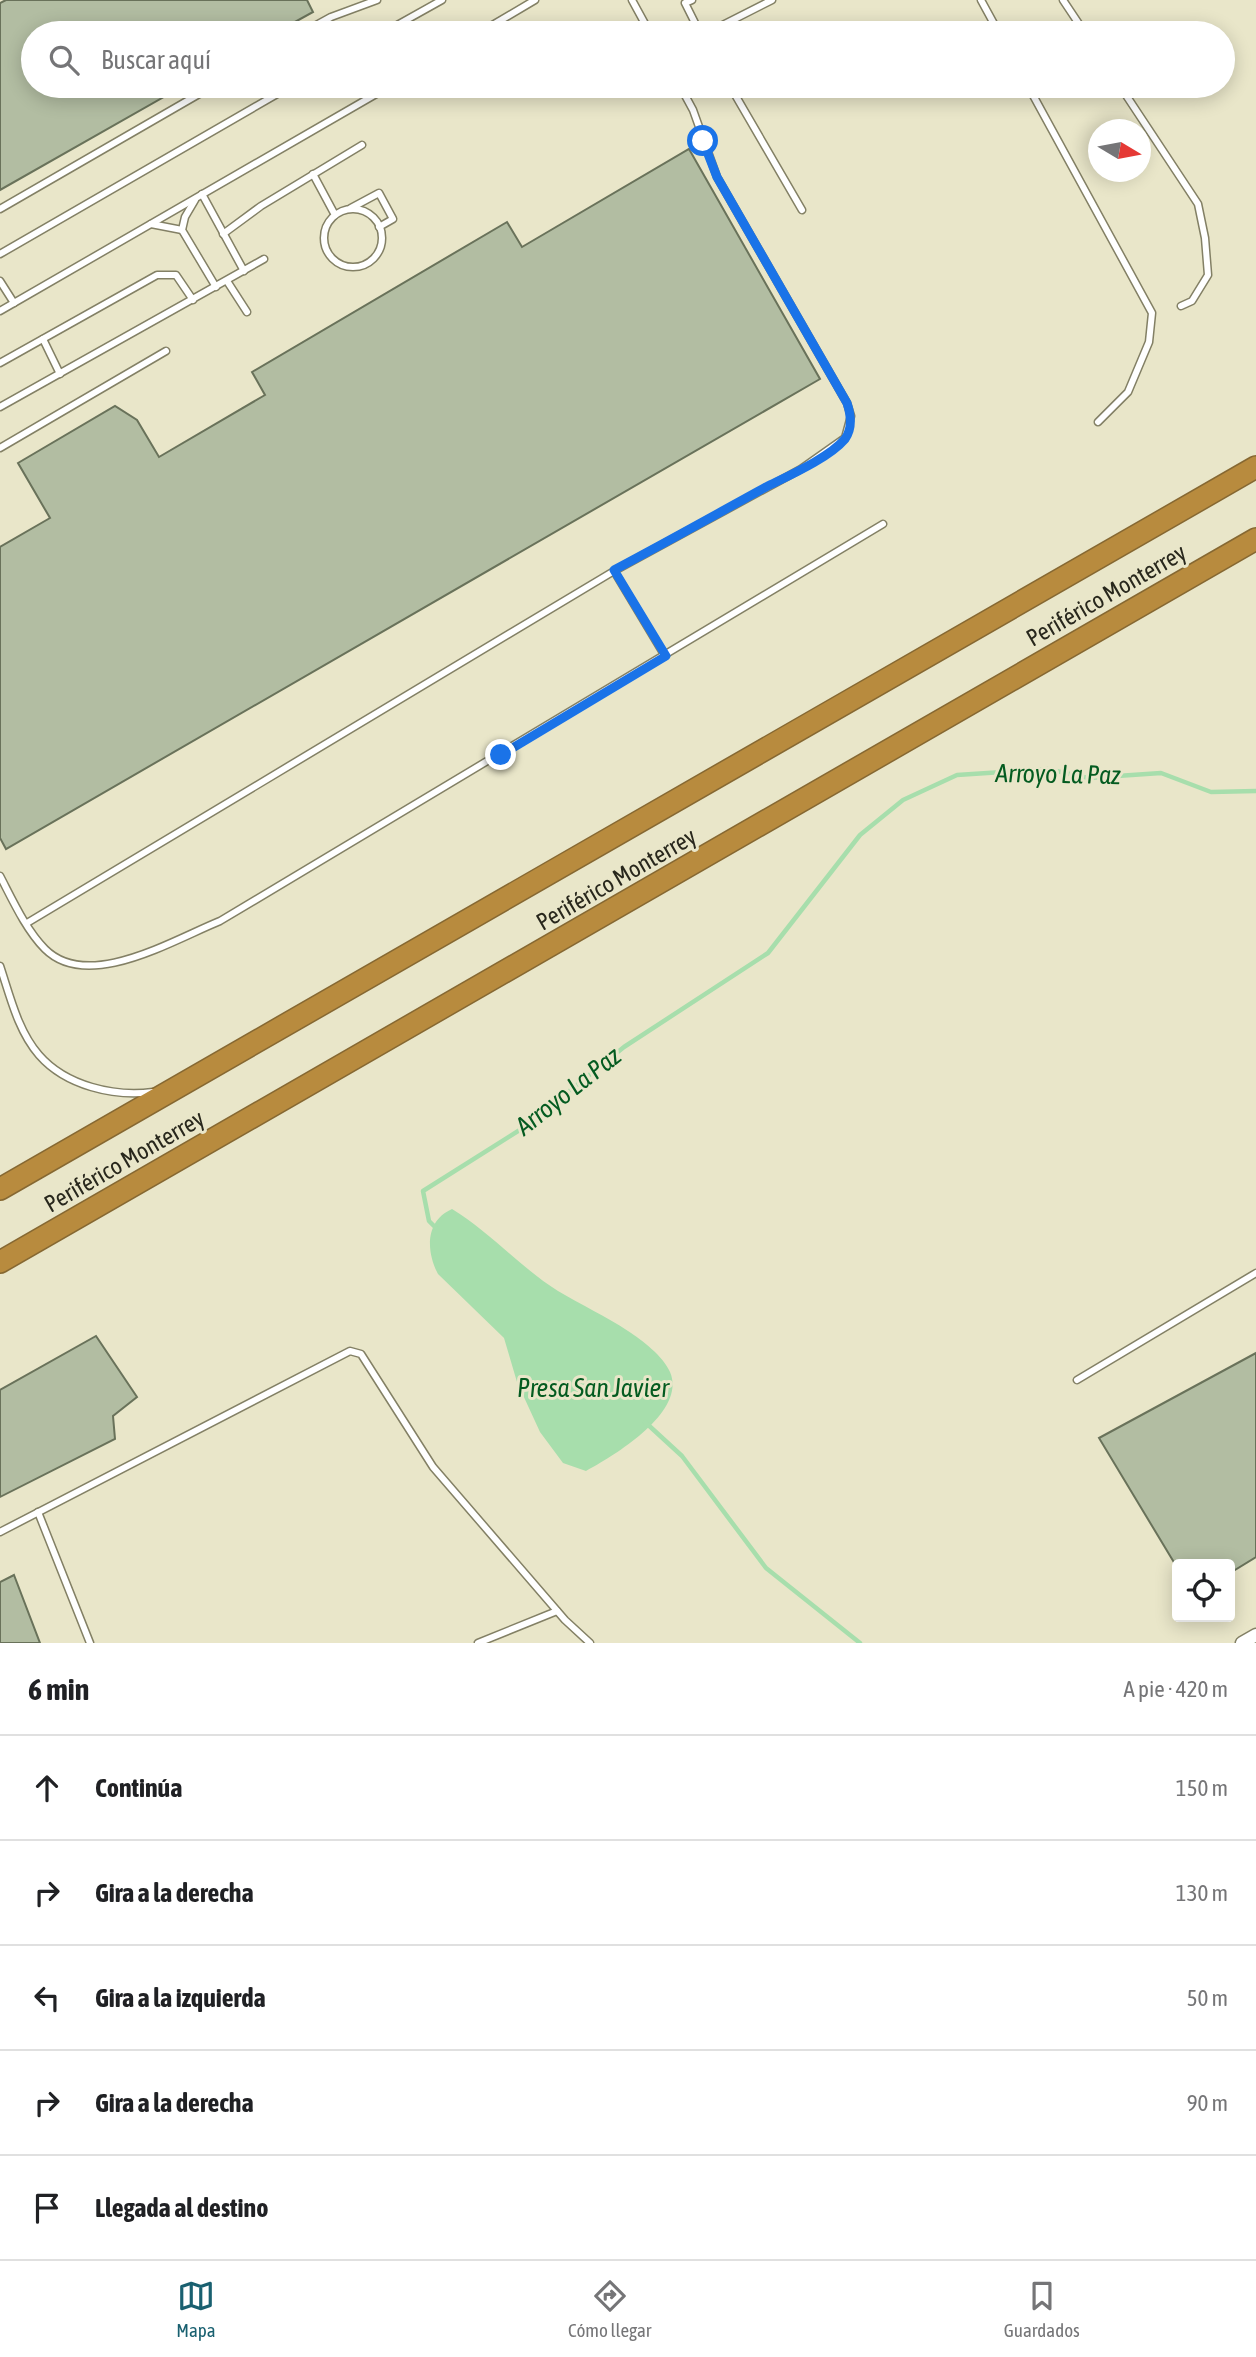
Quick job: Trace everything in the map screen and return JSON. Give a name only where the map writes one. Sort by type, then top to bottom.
[{"type":"highway","name":"Periférico Monterrey","points":[[0,1189],[1256,467]]},
{"type":"highway","name":"Periférico Monterrey","points":[[0,1262],[1256,539]]},
{"type":"street","points":[[1242,1643],[1256,1635]]},
{"type":"lane","points":[[324,21],[376,0]]},
{"type":"lane","points":[[404,21],[442,0]]},
{"type":"lane","points":[[500,21],[536,0]]},
{"type":"lane","points":[[632,0],[643,21]]},
{"type":"lane","points":[[692,0],[685,3],[694,21]]},
{"type":"lane","points":[[728,21],[759,3],[772,0]]},
{"type":"lane","points":[[981,0],[992,21]]},
{"type":"lane","points":[[1063,0],[1077,21]]},
{"type":"lane","points":[[0,209],[192,98]]},
{"type":"lane","points":[[0,254],[270,98]]},
{"type":"lane","points":[[0,311],[369,98]]},
{"type":"lane","points":[[27,923],[614,570],[801,469],[845,438],[850,428],[851,416],[847,403],[717,177],[686,98]]},
{"type":"lane","points":[[737,98],[802,210]]},
{"type":"lane","points":[[1035,98],[1152,313],[1149,342],[1128,393],[1098,422]]},
{"type":"lane","points":[[1127,98],[1198,204],[1205,238],[1208,275],[1192,301],[1181,306]]},
{"type":"lane","points":[[223,234],[362,145]]},
{"type":"lane","points":[[313,174],[335,215]]},
{"type":"lane","points":[[349,209],[365,212],[379,227],[379,249],[371,261],[357,267],[342,265],[330,257],[324,243],[326,228],[335,215],[379,193],[393,217],[379,227]]},
{"type":"lane","points":[[200,195],[185,217],[182,230],[216,287]]},
{"type":"lane","points":[[200,195],[244,271]]},
{"type":"lane","points":[[151,224],[182,230]]},
{"type":"lane","points":[[0,407],[264,259]]},
{"type":"lane","points":[[0,363],[157,275],[176,275],[182,280],[193,300]]},
{"type":"lane","points":[[0,281],[14,303]]},
{"type":"lane","points":[[227,281],[247,312]]},
{"type":"lane","points":[[43,339],[60,374]]},
{"type":"lane","points":[[0,448],[166,351]]},
{"type":"lane","points":[[0,876],[45,949],[63,961],[85,968],[121,961],[220,921],[883,524]]},
{"type":"lane","points":[[614,570],[666,656]]},
{"type":"lane","points":[[0,966],[19,1021],[29,1039],[38,1054],[64,1074],[94,1087],[127,1093],[160,1091],[192,1080]]},
{"type":"lane","points":[[1077,1380],[1256,1273]]},
{"type":"lane","points":[[0,1532],[350,1351],[361,1354],[433,1467],[557,1611],[590,1643]]},
{"type":"lane","points":[[38,1512],[90,1643]]},
{"type":"lane","points":[[478,1643],[557,1611]]},
{"type":"water","name":"Presa San Javier","points":[[452,1209],[544,1282],[639,1339],[667,1366],[672,1387],[668,1402],[659,1417],[630,1443],[586,1471],[563,1463],[540,1432],[517,1382],[504,1338],[438,1274],[431,1256],[430,1237],[437,1221]]},
{"type":"building","points":[[6,0],[307,0],[313,12],[297,21],[21,21],[21,98],[162,98],[0,190],[0,3]]},
{"type":"building","points":[[689,149],[820,379],[6,849],[0,838],[0,547],[50,518],[18,463],[115,406],[137,420],[159,457],[265,395],[252,372],[507,222],[522,247]]},
{"type":"building","points":[[96,1336],[137,1397],[113,1416],[115,1439],[0,1497],[0,1390]]},
{"type":"building","points":[[1256,1353],[1256,1557],[1235,1570],[1235,1559],[1172,1559],[1099,1438]]},
{"type":"building","points":[[14,1575],[40,1643],[0,1643],[0,1582]]},
{"type":"waterway","name":"Arroyo La Paz","points":[[436,1228],[429,1221],[423,1191],[526,1126],[624,1047],[768,953],[860,835],[903,800],[957,775],[1047,769],[1088,778],[1161,773],[1211,792],[1256,791]]},
{"type":"waterway","name":"Arroyo La Paz","points":[[645,1422],[682,1456],[766,1568],[860,1643]]},
{"type":"route","points":[[501,755],[666,656],[614,570],[801,469],[833,449],[845,438],[850,428],[851,416],[847,403],[717,177],[703,141]]}]
